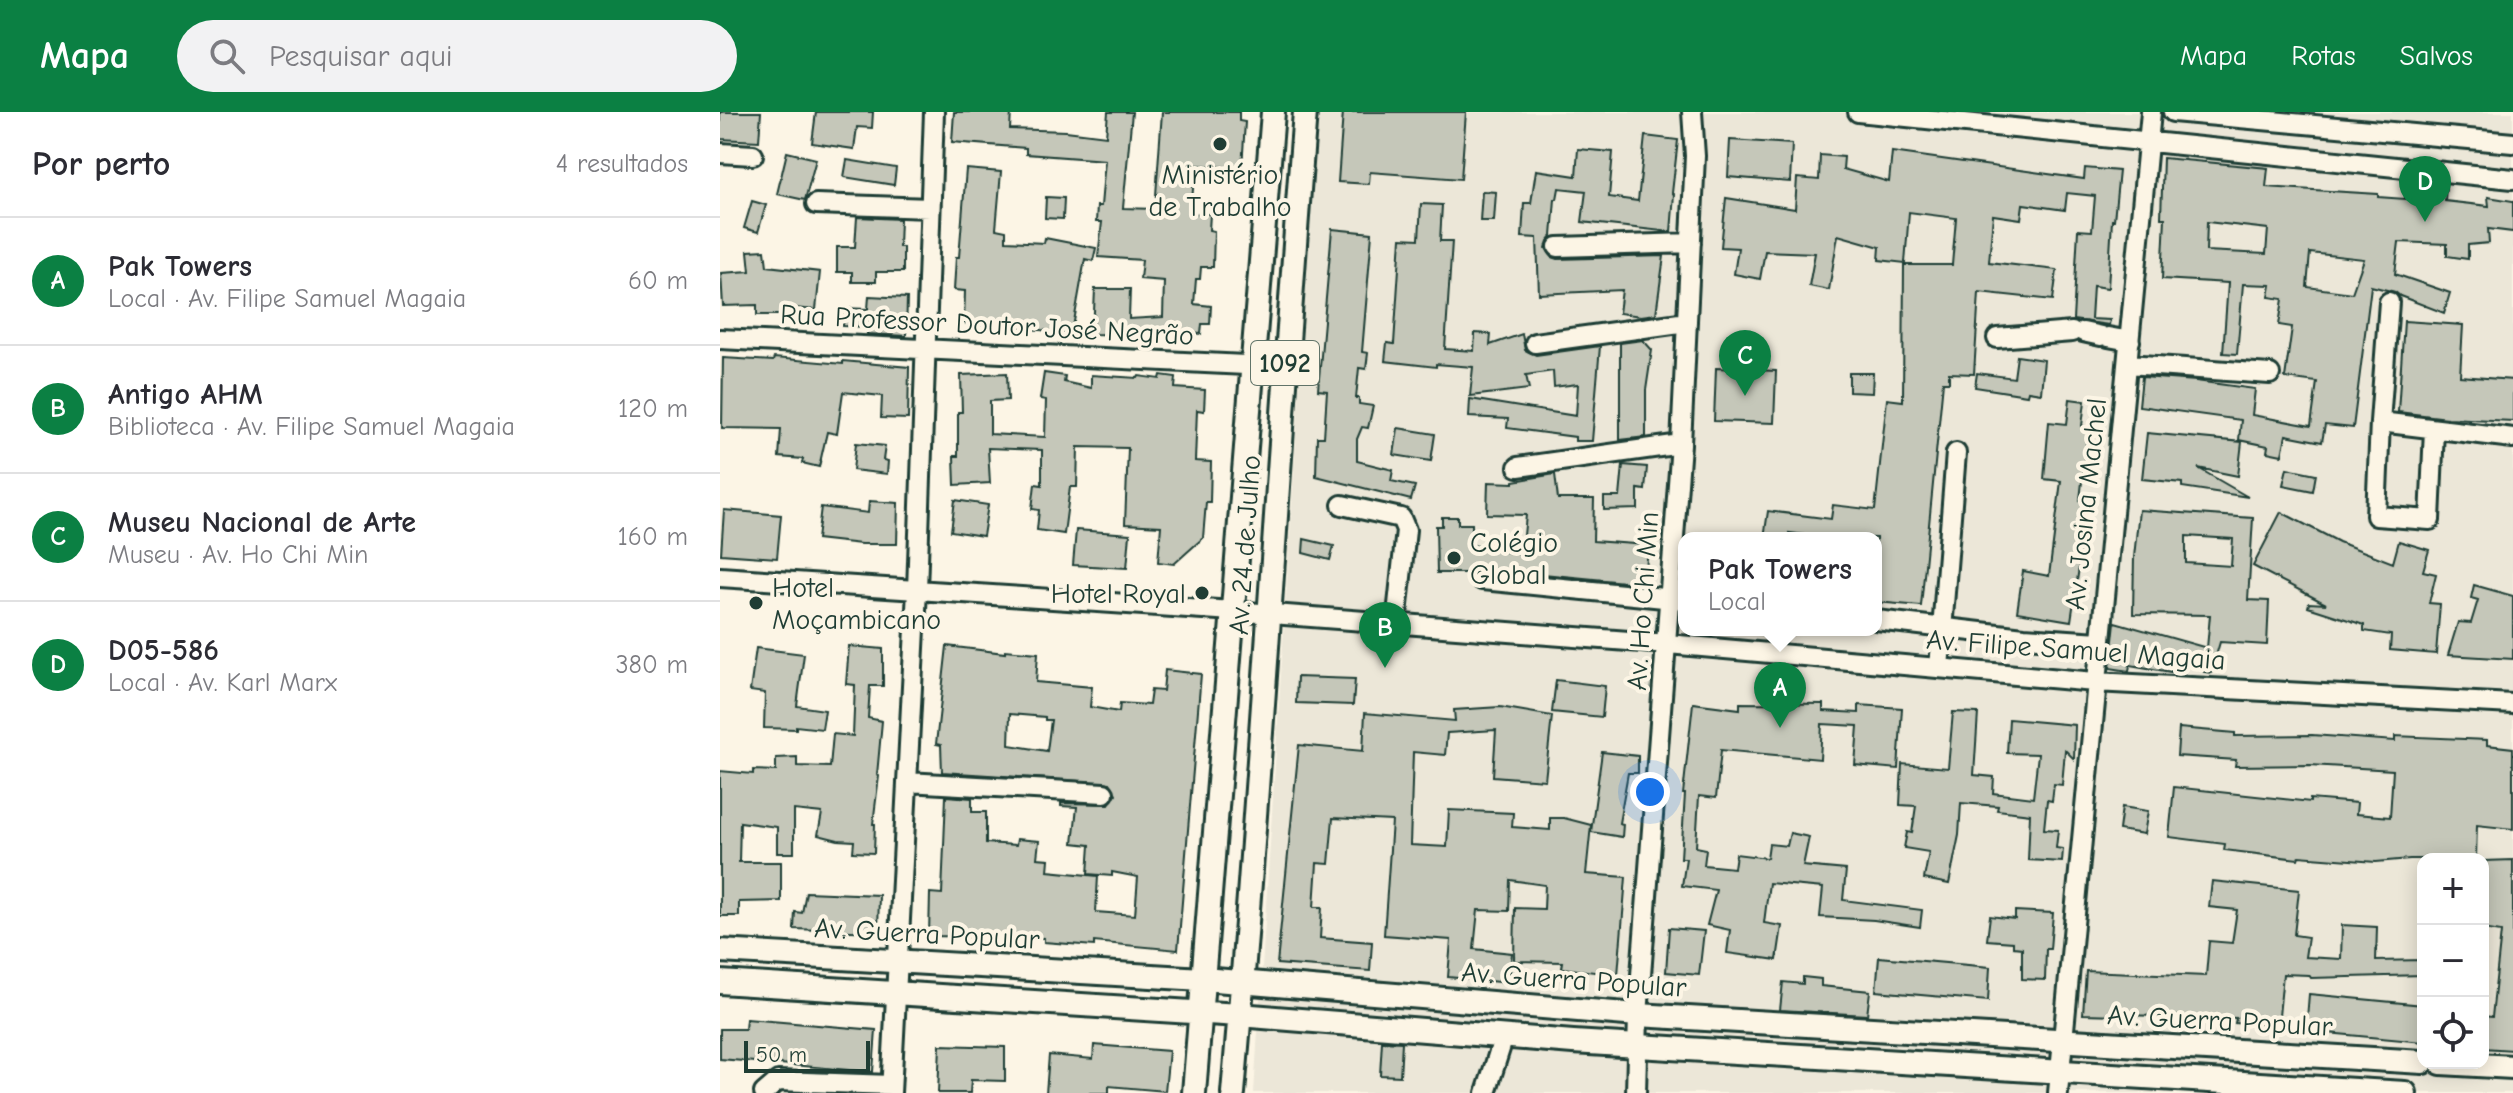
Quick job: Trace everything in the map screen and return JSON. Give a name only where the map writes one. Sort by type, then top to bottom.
[{"type":"main road","name":"Av. 24 de Julho","points":[[1200,1012],[1273,112]]},
{"type":"main road","name":"Av. 24 de Julho","points":[[1233,1093],[1271,614],[1285,367],[1305,112]]},
{"type":"main road","name":"Av. Guerra Popular","points":[[720,951],[1203,979],[1638,1015],[2417,1062]]},
{"type":"main road","points":[[720,982],[1200,1012],[2059,1082],[2405,1093]]},
{"type":"main road","points":[[1194,1093],[1200,1012]]},
{"type":"main road","points":[[2489,1066],[2513,1067]]},
{"type":"street","points":[[764,1093],[778,1081],[808,1088],[891,1089],[917,590],[934,112]]},
{"type":"street","name":"Av. Ho Chi Min","points":[[1679,532],[1695,156],[1692,112]]},
{"type":"street","points":[[1858,112],[2513,179]]},
{"type":"street","name":"Av. Josina Machel","points":[[2059,1082],[2151,112]]},
{"type":"street","points":[[2173,112],[2513,143]]},
{"type":"street","points":[[720,153],[753,155]]},
{"type":"street","points":[[816,204],[930,208]]},
{"type":"street","points":[[1558,247],[1691,243]]},
{"type":"street","points":[[2389,302],[2376,516],[2430,520],[2434,429]]},
{"type":"street","points":[[1535,343],[1687,322]]},
{"type":"street","points":[[1997,338],[2091,334],[2130,341]]},
{"type":"street","name":"Rua Professor Doutor José Negrão","points":[[720,339],[1285,367]]},
{"type":"street","points":[[2128,364],[2270,374]]},
{"type":"street","points":[[2380,422],[2513,438]]},
{"type":"street","points":[[1518,467],[1681,444]]},
{"type":"street","points":[[1939,668],[1956,453]]},
{"type":"street","points":[[1342,505],[1401,518],[1404,523],[1406,530],[1396,624]]},
{"type":"street","name":"Av. Ho Chi Min","points":[[1636,1093],[1638,1015],[1668,644],[1677,599],[1678,560]]},
{"type":"street","name":"Av. Filipe Samuel Magaia","points":[[720,577],[1668,644],[2095,682],[2513,704]]},
{"type":"street","points":[[1482,580],[1677,599]]},
{"type":"street","points":[[1882,621],[2024,637],[2099,642]]},
{"type":"street","points":[[907,782],[1104,793]]},
{"type":"street","points":[[1486,1093],[1504,1036]]},
{"type":"shaded area","points":[[1317,112],[2513,112],[2513,1093],[1254,1093]]},
{"type":"building","points":[[720,112],[761,112],[759,141],[720,139]]},
{"type":"building","points":[[816,112],[873,112],[872,128],[857,127],[854,149],[812,143]]},
{"type":"building","points":[[954,112],[1011,112],[1010,129],[1106,136],[1108,112],[1132,112],[1123,208],[1155,209],[1162,112],[1239,112],[1239,121],[1245,122],[1242,168],[1195,165],[1191,213],[1210,214],[1209,230],[1214,231],[1213,267],[1201,267],[1200,279],[1196,279],[1194,304],[1211,306],[1210,324],[1202,324],[1201,334],[1151,329],[1151,332],[1129,335],[1093,334],[1095,289],[1130,289],[1129,319],[1163,317],[1164,281],[1140,279],[1142,260],[1098,257],[1102,222],[1096,222],[1097,206],[1101,206],[1105,160],[1026,154],[1026,148],[952,142]]},
{"type":"building","points":[[1343,112],[1466,112],[1461,179],[1370,172],[1369,184],[1338,182]]},
{"type":"building","points":[[1645,136],[1678,140],[1671,232],[1582,222],[1586,191],[1559,188],[1552,236],[1546,248],[1552,257],[1558,259],[1664,256],[1656,314],[1641,316],[1619,313],[1622,290],[1539,294],[1537,238],[1522,237],[1524,203],[1531,203],[1536,170],[1576,176],[1578,149],[1613,152],[1609,197],[1638,201]]},
{"type":"building","points":[[1730,140],[1792,144],[1790,182],[1728,177]]},
{"type":"building","points":[[787,152],[816,159],[805,200],[777,194]]},
{"type":"building","points":[[1892,152],[2084,179],[2085,168],[2119,171],[2108,288],[2093,286],[2091,319],[2110,320],[2109,325],[2073,320],[2078,230],[2092,231],[2095,196],[2067,193],[2065,210],[2023,204],[2021,219],[1993,215],[1989,262],[2057,270],[2053,300],[1979,292],[1974,374],[1949,373],[1949,382],[1943,382],[1921,606],[1882,603],[1882,532],[1765,532],[1768,511],[1831,519],[1833,505],[1875,510],[1887,399],[1903,401],[1904,265],[1952,265],[1956,218],[1909,212],[1905,263],[1879,260],[1880,247],[1838,235],[1829,290],[1809,286],[1815,253],[1765,251],[1760,279],[1734,274],[1738,248],[1721,247],[1726,198],[1795,209],[1797,178],[1819,180],[1820,155],[1844,157],[1843,169],[1889,182]]},
{"type":"building","points":[[2163,158],[2268,168],[2266,187],[2378,194],[2378,197],[2405,199],[2406,185],[2446,187],[2445,201],[2489,206],[2488,197],[2513,201],[2513,232],[2488,229],[2489,243],[2468,245],[2468,259],[2447,256],[2447,244],[2399,242],[2395,274],[2450,293],[2444,313],[2395,292],[2371,286],[2353,428],[2325,425],[2322,442],[2286,435],[2282,455],[2267,452],[2268,446],[2239,440],[2241,420],[2139,406],[2142,377],[2196,381],[2255,389],[2252,415],[2311,426],[2317,382],[2285,378],[2292,327],[2279,325],[2283,299],[2269,297],[2271,285],[2243,284],[2237,354],[2223,353],[2228,283],[2162,279],[2165,218],[2161,218]],"holes":[[[2207,222],[2268,229],[2266,254],[2206,251]],[[2310,253],[2364,259],[2352,293],[2307,287]]]},
{"type":"building","points":[[847,160],[896,168],[894,185],[844,177]]},
{"type":"building","points":[[966,169],[1001,172],[996,229],[1006,231],[1006,241],[1044,243],[1045,238],[1096,248],[1093,261],[1085,259],[1072,333],[964,323],[965,291],[954,290]]},
{"type":"building","points":[[1482,191],[1496,192],[1494,221],[1480,221]]},
{"type":"building","points":[[1046,197],[1064,198],[1063,219],[1045,218]]},
{"type":"building","points":[[752,201],[766,205],[758,232],[744,228]]},
{"type":"building","points":[[1421,204],[1442,205],[1440,241],[1452,241],[1445,349],[1474,351],[1475,333],[1491,334],[1490,345],[1522,334],[1525,350],[1536,355],[1600,346],[1592,441],[1575,441],[1575,437],[1507,428],[1508,419],[1469,417],[1470,399],[1576,416],[1578,384],[1554,387],[1553,371],[1526,375],[1529,389],[1470,396],[1473,367],[1436,364],[1436,367],[1385,361],[1387,343],[1394,344],[1401,238],[1419,239]]},
{"type":"building","points":[[857,217],[900,219],[899,247],[903,247],[903,272],[876,272],[876,282],[852,282],[852,272],[837,272],[837,247],[855,247]]},
{"type":"building","points":[[1332,229],[1372,233],[1362,352],[1368,353],[1366,369],[1359,368],[1356,398],[1359,398],[1359,404],[1373,406],[1368,428],[1362,427],[1357,439],[1357,461],[1393,470],[1391,481],[1415,486],[1411,500],[1316,476],[1317,437],[1324,437],[1327,391],[1318,390]]},
{"type":"building","points":[[765,250],[767,266],[820,272],[816,310],[782,307],[782,315],[757,315],[757,305],[723,306],[721,273],[750,271],[748,251]]},
{"type":"building","points":[[869,296],[907,298],[906,336],[867,334],[868,327],[843,326],[844,308],[868,309]]},
{"type":"building","points":[[2404,321],[2463,325],[2460,376],[2513,380],[2513,421],[2398,412]]},
{"type":"building","points":[[1643,340],[1652,350],[1646,390],[1646,437],[1620,440],[1620,343]]},
{"type":"building","points":[[2017,356],[2044,360],[2041,393],[2028,391],[2027,395],[1975,387],[1977,373],[2014,378]]},
{"type":"building","points":[[723,358],[773,361],[774,358],[843,364],[843,361],[909,367],[908,419],[881,418],[882,396],[843,392],[837,434],[827,432],[819,467],[802,463],[803,459],[779,457],[781,429],[722,428]]},
{"type":"building","points":[[1716,368],[1776,371],[1774,423],[1714,421]]},
{"type":"building","points":[[1007,373],[1008,400],[990,401],[990,434],[1045,437],[1046,400],[1040,399],[1044,373],[1065,376],[1064,382],[1091,388],[1091,375],[1160,379],[1161,375],[1176,377],[1175,388],[1205,390],[1204,411],[1197,410],[1195,461],[1211,462],[1210,502],[1206,502],[1203,538],[1174,564],[1158,562],[1161,526],[1125,524],[1128,448],[1078,447],[1077,487],[1070,487],[1064,534],[1037,530],[1039,510],[1032,509],[1035,484],[1042,485],[1042,450],[988,448],[990,483],[955,485],[958,412],[962,412],[961,375]]},
{"type":"building","points":[[1849,373],[1873,373],[1872,393],[1849,392]]},
{"type":"building","points":[[2070,399],[2085,401],[2082,426],[2088,427],[2080,500],[2089,501],[2071,621],[2017,612],[2023,571],[2049,576],[2061,481],[2044,479],[2049,422],[2067,424]]},
{"type":"building","points":[[1398,428],[1435,434],[1431,461],[1394,455]]},
{"type":"building","points":[[2147,433],[2242,442],[2238,476],[2198,468],[2248,497],[2182,487],[2182,483],[2142,479]]},
{"type":"building","points":[[856,443],[885,446],[883,460],[888,461],[887,474],[853,470]]},
{"type":"building","points":[[1623,465],[1647,467],[1645,490],[1638,489],[1638,509],[1604,510],[1604,497],[1620,497]]},
{"type":"building","points":[[2287,468],[2316,474],[2313,491],[2283,485]]},
{"type":"building","points":[[1555,474],[1558,499],[1594,499],[1593,541],[1648,545],[1645,584],[1483,568],[1472,573],[1437,573],[1436,526],[1442,526],[1442,517],[1458,517],[1458,524],[1472,524],[1472,545],[1522,555],[1526,515],[1487,514],[1488,482],[1514,483]]},
{"type":"building","points":[[955,500],[988,505],[983,536],[951,531]]},
{"type":"building","points":[[869,501],[898,503],[897,544],[817,539],[821,507],[868,513]]},
{"type":"building","points":[[724,510],[781,515],[777,558],[721,554]]},
{"type":"building","points":[[2139,510],[2253,518],[2248,600],[2269,601],[2267,645],[2220,642],[2211,673],[2204,672],[2205,666],[2175,658],[2171,672],[2130,665],[2129,671],[2110,668],[2115,622],[2207,648],[2210,615],[2133,614]],"holes":[[[2186,536],[2233,539],[2231,566],[2186,563]]]},
{"type":"building","points":[[2281,512],[2339,542],[2393,563],[2399,541],[2429,550],[2423,571],[2436,574],[2429,603],[2440,604],[2436,654],[2390,650],[2391,635],[2364,631],[2364,625],[2308,607],[2309,603],[2326,604],[2253,566]]},
{"type":"building","points":[[1076,530],[1130,534],[1127,568],[1073,565]]},
{"type":"building","points":[[1304,539],[1334,546],[1330,560],[1303,553]]},
{"type":"building","points":[[2474,585],[2513,596],[2513,659],[2448,655],[2458,622],[2471,623],[2478,600],[2471,598]]},
{"type":"building","points":[[849,646],[883,649],[883,686],[870,686],[868,718],[882,721],[873,824],[874,853],[853,852],[854,841],[818,835],[822,813],[794,810],[794,853],[777,853],[777,827],[740,822],[739,862],[781,862],[781,901],[739,902],[739,916],[720,916],[720,771],[753,774],[753,770],[776,771],[776,758],[797,757],[797,766],[830,767],[833,734],[853,736],[855,685],[846,684]]},
{"type":"building","points":[[947,646],[1005,653],[1005,650],[1038,653],[1036,682],[1092,687],[1090,707],[1119,712],[1120,703],[1149,705],[1151,690],[1163,691],[1165,670],[1201,674],[1178,950],[1094,942],[1094,946],[1044,942],[1044,938],[929,936],[930,893],[942,894],[946,796],[972,798],[972,812],[986,812],[986,843],[1016,845],[1017,839],[1039,841],[1037,858],[1049,859],[1048,871],[1098,876],[1096,912],[1135,915],[1138,877],[1112,872],[1112,876],[1088,874],[1090,845],[1073,843],[1077,807],[1061,806],[1061,803],[1109,804],[1116,794],[1110,783],[942,772],[941,745],[936,744]],"holes":[[[1010,714],[1045,717],[1045,720],[1051,720],[1047,751],[1009,745]]]},
{"type":"building","points":[[756,648],[804,654],[797,706],[825,710],[822,729],[796,726],[796,729],[764,728],[765,693],[750,691]]},
{"type":"building","points":[[1297,677],[1355,679],[1353,705],[1296,703]]},
{"type":"building","points":[[1556,680],[1605,686],[1602,717],[1552,712]]},
{"type":"building","points":[[1693,703],[1740,709],[1740,703],[1823,704],[1823,711],[1859,713],[1859,705],[1902,708],[1898,769],[1855,765],[1858,726],[1822,724],[1820,759],[1721,750],[1716,798],[1699,796],[1696,847],[1706,849],[1704,865],[1734,868],[1736,854],[1767,858],[1769,844],[1787,846],[1790,833],[1809,837],[1803,866],[1846,870],[1843,900],[1922,910],[1920,927],[1820,917],[1823,888],[1769,883],[1764,923],[1782,926],[1777,960],[1727,953],[1730,930],[1707,925],[1716,890],[1682,886],[1686,858],[1681,858],[1683,794]]},
{"type":"building","points":[[1500,707],[1552,716],[1545,780],[1493,776],[1496,730],[1447,733],[1445,755],[1413,752],[1410,845],[1447,847],[1449,810],[1513,813],[1512,827],[1550,830],[1550,818],[1591,825],[1586,874],[1626,877],[1618,975],[1562,968],[1563,962],[1514,961],[1515,908],[1544,909],[1545,885],[1510,880],[1509,911],[1478,910],[1474,949],[1512,953],[1509,983],[1448,977],[1451,940],[1384,935],[1392,821],[1333,818],[1329,864],[1317,863],[1314,907],[1322,907],[1320,938],[1372,942],[1370,971],[1277,964],[1299,745],[1363,751],[1365,713],[1455,721],[1454,710]]},
{"type":"building","points":[[1953,712],[1978,713],[1974,775],[1994,777],[1993,793],[2033,798],[2038,754],[2007,753],[2009,719],[2075,725],[2074,759],[2065,750],[2062,785],[2054,784],[2052,801],[2047,800],[2044,829],[2058,830],[2056,848],[2063,849],[2062,862],[2028,860],[2030,814],[1997,810],[1998,806],[1961,803],[1959,835],[1949,884],[1924,879],[1929,852],[1904,848],[1907,832],[1912,833],[1916,806],[1900,805],[1902,764],[1948,768]]},
{"type":"building","points":[[2179,728],[2235,733],[2235,736],[2312,735],[2395,741],[2395,736],[2487,740],[2487,745],[2513,748],[2513,829],[2477,825],[2476,853],[2417,853],[2417,859],[2376,862],[2299,856],[2298,859],[2224,850],[2225,844],[2169,837],[2174,787],[2310,802],[2310,799],[2357,803],[2356,814],[2390,817],[2393,770],[2310,765],[2235,766],[2236,760],[2177,756]]},
{"type":"building","points":[[1602,752],[1638,756],[1638,773],[1628,773],[1619,823],[1623,824],[1622,837],[1591,832]]},
{"type":"building","points":[[2122,807],[2148,811],[2144,834],[2119,830]]},
{"type":"building","points":[[2513,860],[2513,1050],[2489,1048],[2489,1017],[2492,1017],[2501,932],[2489,930],[2489,861]]},
{"type":"building","points":[[2212,881],[2299,890],[2294,935],[2308,937],[2305,957],[2341,959],[2342,925],[2377,927],[2376,961],[2417,960],[2417,975],[2311,978],[2309,975],[2283,974],[2278,1027],[2235,1023],[2236,1018],[2083,1014],[2086,971],[2206,976],[2209,941],[2232,943],[2237,910],[2209,907]]},
{"type":"building","points":[[806,892],[879,895],[878,932],[794,929],[795,912],[802,913]]},
{"type":"building","points":[[2015,911],[2053,913],[2050,949],[2046,949],[2045,980],[2022,979],[2022,948],[2013,947],[2013,942],[1987,940],[1990,916],[2015,919]]},
{"type":"building","points":[[1669,928],[1704,931],[1699,975],[1666,972]]},
{"type":"building","points":[[1879,957],[1990,967],[1988,1001],[1876,991]]},
{"type":"building","points":[[1803,977],[1821,979],[1821,986],[1870,991],[1867,1015],[1780,1010],[1783,982],[1803,984]]},
{"type":"building","points":[[2309,994],[2417,1004],[2417,1041],[2306,1031]]},
{"type":"building","points":[[746,1019],[876,1030],[873,1072],[720,1059],[720,1029],[745,1029]]},
{"type":"building","points":[[1382,1041],[1402,1042],[1400,1076],[1380,1075]]},
{"type":"building","points":[[940,1045],[1005,1047],[1005,1081],[971,1080],[970,1093],[938,1093]]},
{"type":"building","points":[[1094,1045],[1169,1051],[1165,1091],[1109,1086],[1109,1093],[1046,1093],[1049,1055],[1093,1059]]},
{"type":"place","name":"Ministério de Trabalho","points":[[1220,144]]},
{"type":"place","name":"D05-586","points":[[2425,222]]},
{"type":"place","name":"Museu Nacional de Arte","points":[[1745,396]]},
{"type":"place","name":"Colégio Global","points":[[1454,558]]},
{"type":"place","name":"Hotel Royal","points":[[1202,593]]},
{"type":"place","name":"Hotel Moçambicano","points":[[756,603]]},
{"type":"place","name":"Antigo AHM","points":[[1385,668]]},
{"type":"place","name":"Pak Towers","points":[[1780,728]]}]
